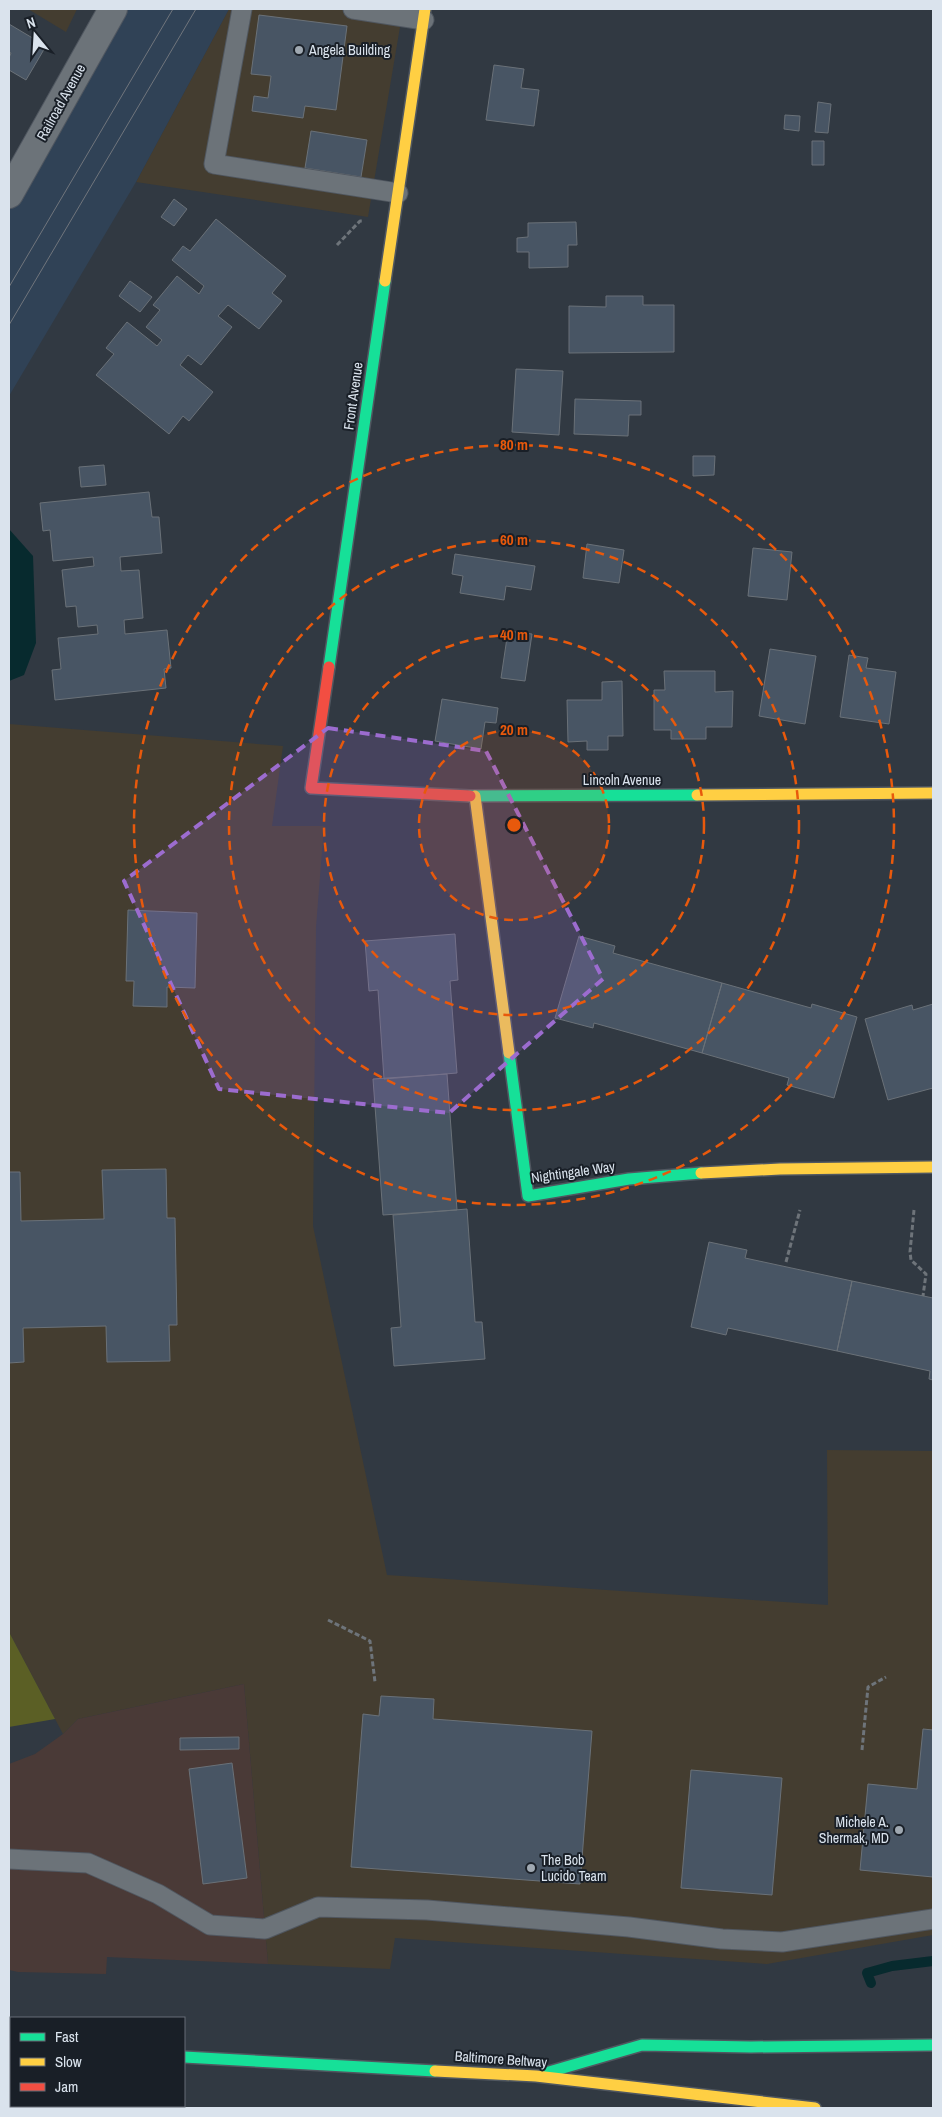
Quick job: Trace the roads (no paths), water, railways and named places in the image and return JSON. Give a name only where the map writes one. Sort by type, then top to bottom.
[{"type":"main road","name":"Front Avenue","points":[[312,788],[425,14]]},
{"type":"main road","name":"Lincoln Avenue","points":[[312,788],[475,796],[933,793]]},
{"type":"main road","name":"Nightingale Way","points":[[475,796],[528,1196],[580,1185],[700,1172],[754,1169],[933,1167]]},
{"type":"main road","points":[[536,2076],[642,2045],[750,2047],[933,2045]]},
{"type":"main road","name":"Baltimore Beltway","points":[[185,2057],[536,2076],[815,2108]]},
{"type":"street","name":"Railroad Avenue","points":[[9,194],[113,9]]},
{"type":"lane","points":[[242,9],[214,164],[398,193]]},
{"type":"lane","points":[[353,9],[425,14]]},
{"type":"lane","points":[[9,1859],[88,1864],[158,1894],[210,1925],[265,1929],[318,1907],[427,1910],[628,1927],[722,1940],[782,1942],[933,1919]]},
{"type":"waterway","points":[[871,1983],[867,1973],[892,1966],[933,1961]]},
{"type":"tram line","points":[[9,287],[173,9]]},
{"type":"tram line","points":[[9,325],[196,9]]},
{"type":"place","name":"Angela Building","points":[[299,50]]},
{"type":"place","name":"Michele A. Shermak, MD","points":[[899,1830]]},
{"type":"place","name":"The Bob Lucido Team","points":[[531,1868]]}]
